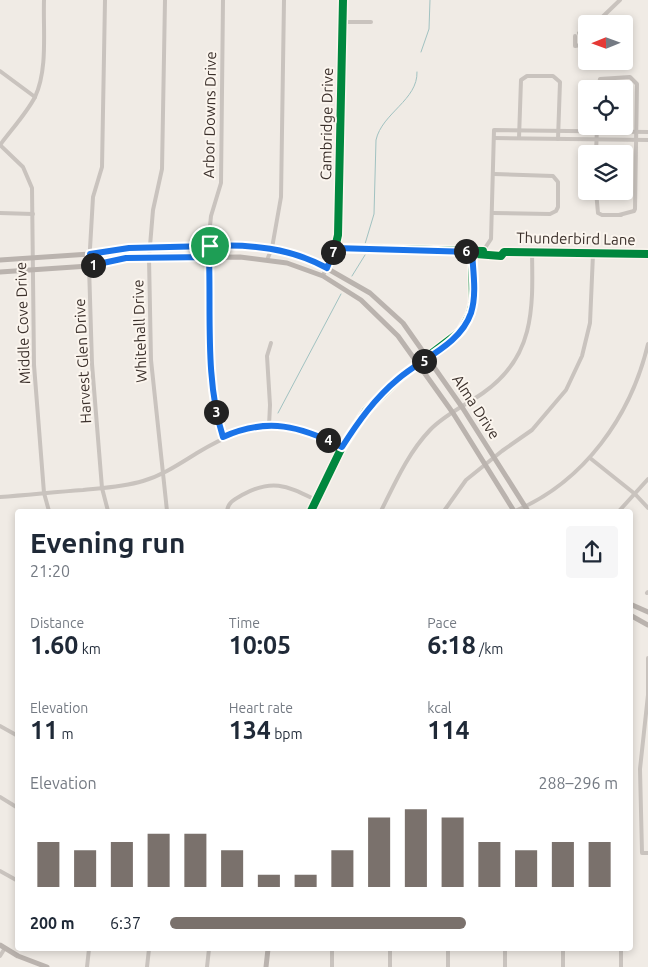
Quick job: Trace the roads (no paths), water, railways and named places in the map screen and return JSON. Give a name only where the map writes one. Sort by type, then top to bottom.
[{"type":"main road","name":"Alma Drive","points":[[0,260],[90,254],[129,248],[255,246],[272,248],[302,257],[327,268],[362,288],[386,305],[403,323],[462,407],[527,509]]},
{"type":"main road","name":"Alma Drive","points":[[0,272],[89,266],[126,258],[209,257],[267,260],[286,263],[323,276],[361,300],[398,336],[452,413],[514,509]]},
{"type":"main road","points":[[312,509],[342,447],[366,410],[398,379],[428,358]]},
{"type":"main road","points":[[633,605],[648,612]]},
{"type":"main road","points":[[633,617],[648,625]]},
{"type":"main road","points":[[2,947],[46,967]]},
{"type":"main road","points":[[266,967],[268,951]]},
{"type":"street","points":[[0,145],[35,97],[42,74],[44,0]]},
{"type":"street","name":"Harvest Glen Drive","points":[[105,0],[102,167],[93,197],[89,266],[92,364],[102,488],[107,509]]},
{"type":"street","name":"Whitehall Drive","points":[[165,0],[162,169],[153,210],[149,258],[150,360],[167,509]]},
{"type":"street","name":"Arbor Downs Drive","points":[[223,0],[221,183],[211,216],[209,257],[213,379],[216,415],[223,437]]},
{"type":"street","points":[[267,260],[272,248],[281,197],[284,0]]},
{"type":"street","name":"Cambridge Drive","points":[[323,276],[335,248],[338,235],[343,0]]},
{"type":"street","points":[[605,15],[620,0]]},
{"type":"street","points":[[342,22],[372,22]]},
{"type":"street","points":[[578,33],[576,46],[578,46]]},
{"type":"street","points":[[0,72],[35,97]]},
{"type":"street","points":[[519,138],[521,82],[524,77],[557,78],[560,82],[558,139]]},
{"type":"street","points":[[597,200],[598,213],[602,215],[619,215],[634,212],[635,209],[637,84],[634,79],[607,78],[601,80]]},
{"type":"street","points":[[335,248],[484,251],[491,239],[494,130],[578,131]]},
{"type":"street","points":[[507,130],[507,138]]},
{"type":"street","points":[[540,130],[540,138]]},
{"type":"street","points":[[633,132],[648,132]]},
{"type":"street","points":[[596,135],[596,145]]},
{"type":"street","points":[[494,138],[648,140]]},
{"type":"street","name":"Middle Cove Drive","points":[[0,145],[15,157],[29,178],[33,198],[34,365],[44,493],[48,509]]},
{"type":"street","points":[[493,213],[554,214],[558,208],[558,182],[553,176],[494,174]]},
{"type":"street","points":[[0,212],[33,214]]},
{"type":"street","points":[[428,358],[461,331],[470,314],[474,295],[472,252]]},
{"type":"street","name":"Thunderbird Lane","points":[[504,252],[648,254]]},
{"type":"street","points":[[382,509],[411,454],[431,428],[497,381],[515,359],[531,321],[533,304],[532,252]]},
{"type":"street","points":[[445,509],[466,480],[484,464],[532,430],[543,420],[566,390],[582,356],[590,323],[592,254]]},
{"type":"street","points":[[269,426],[270,405],[266,356],[271,343]]},
{"type":"street","points":[[527,509],[562,484],[590,458],[620,413],[638,377],[648,344]]},
{"type":"street","points":[[0,497],[120,486],[162,474],[223,437],[242,430],[269,426],[300,429],[342,447]]},
{"type":"street","points":[[590,458],[635,494],[648,508]]},
{"type":"street","points":[[621,509],[648,479]]},
{"type":"street","points":[[228,509],[232,501],[255,488],[269,485],[288,487],[316,500]]},
{"type":"street","points":[[648,658],[648,695],[640,769],[642,853],[648,853]]},
{"type":"street","points":[[0,726],[15,734]]},
{"type":"street","points":[[0,797],[15,806]]},
{"type":"street","points":[[0,870],[15,879]]},
{"type":"street","points":[[0,956],[2,947]]},
{"type":"street","points":[[87,967],[90,951]]},
{"type":"street","points":[[147,967],[149,951]]},
{"type":"street","points":[[207,967],[209,951]]},
{"type":"street","points":[[332,951],[332,967]]},
{"type":"street","points":[[390,951],[390,967]]},
{"type":"street","points":[[448,951],[448,967]]},
{"type":"street","points":[[505,951],[505,967]]},
{"type":"street","points":[[563,951],[563,967]]},
{"type":"street","points":[[621,951],[622,967]]},
{"type":"waterway","points":[[421,52],[429,29],[430,0]]},
{"type":"waterway","points":[[365,244],[374,214],[376,140],[385,122],[412,91],[416,82],[417,72]]},
{"type":"waterway","points":[[352,276],[365,255]]},
{"type":"waterway","points":[[278,413],[341,294]]}]
